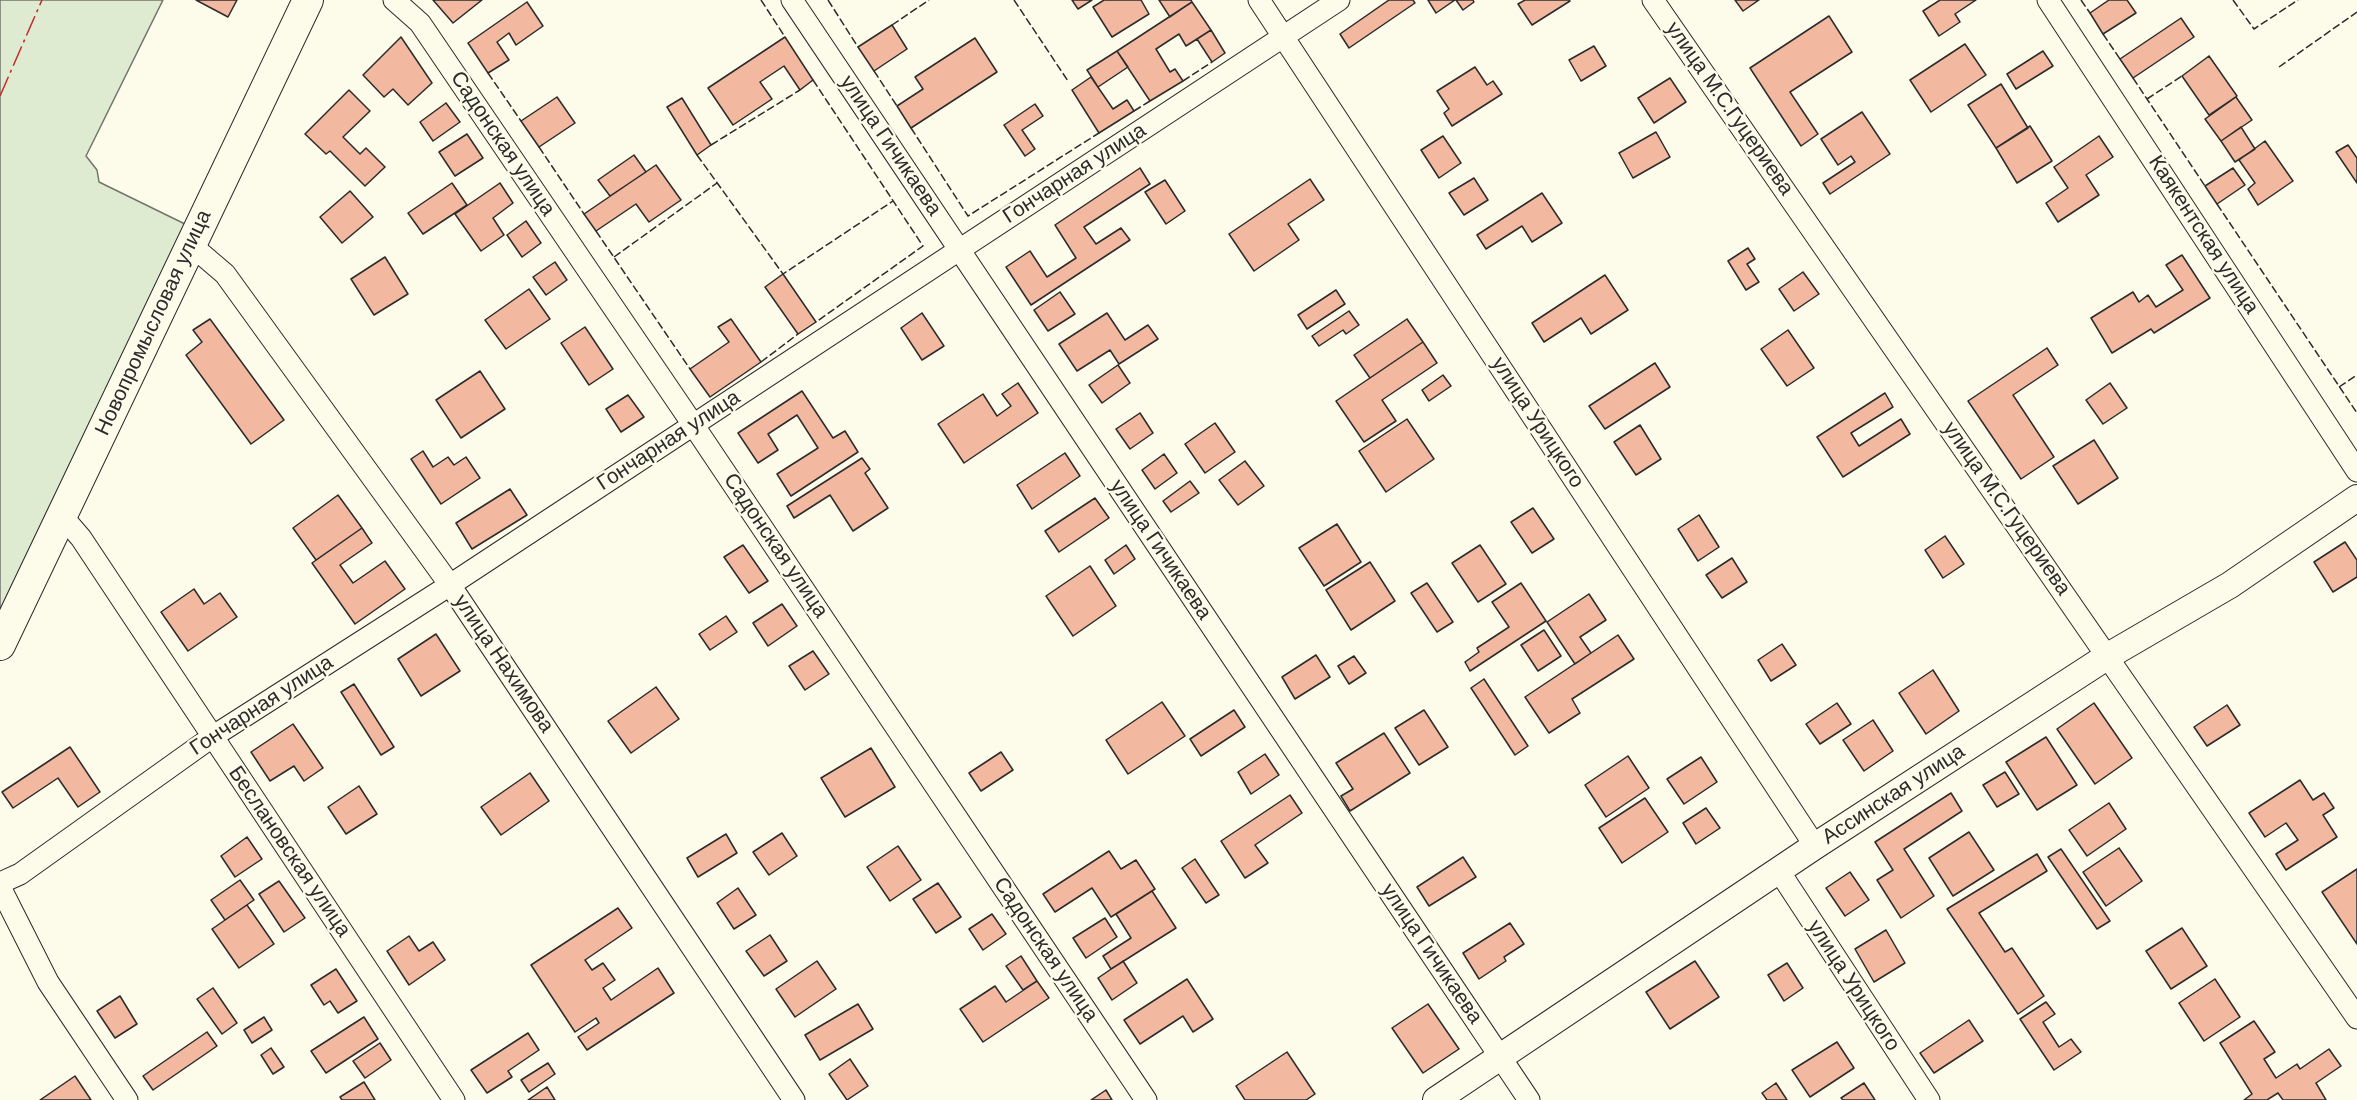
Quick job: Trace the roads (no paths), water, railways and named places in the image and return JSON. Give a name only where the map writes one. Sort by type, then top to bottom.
[{"type":"main road","name":"Новопромысловая улица","points":[[0,645],[308,0]]},
{"type":"street","name":"Садонская улица","points":[[394,0],[420,23],[694,426],[1146,1100]]},
{"type":"street","name":"улица Гичикаева","points":[[792,0],[1529,1100]]},
{"type":"street","name":"улица Урицкого","points":[[1259,0],[1815,846]]},
{"type":"street","name":"Гончарная улица","points":[[0,885],[20,874],[212,737],[694,426],[1339,0]]},
{"type":"street","name":"улица М.С.Гуцериева","points":[[1653,0],[2357,1018]]},
{"type":"street","name":"Каякентская улица","points":[[2048,0],[2357,471]]},
{"type":"street","name":"улица Нахимова","points":[[191,245],[225,274],[450,585],[794,1100]]},
{"type":"street","name":"Ассинская улица","points":[[1436,1100],[1815,846],[2108,656],[2230,585],[2357,498]]},
{"type":"street","name":"Беслановская улица","points":[[62,516],[81,538],[454,1100]]},
{"type":"street","name":"улица Урицкого","points":[[1779,871],[1929,1100]]},
{"type":"street","points":[[0,885],[48,982],[127,1100]]}]
